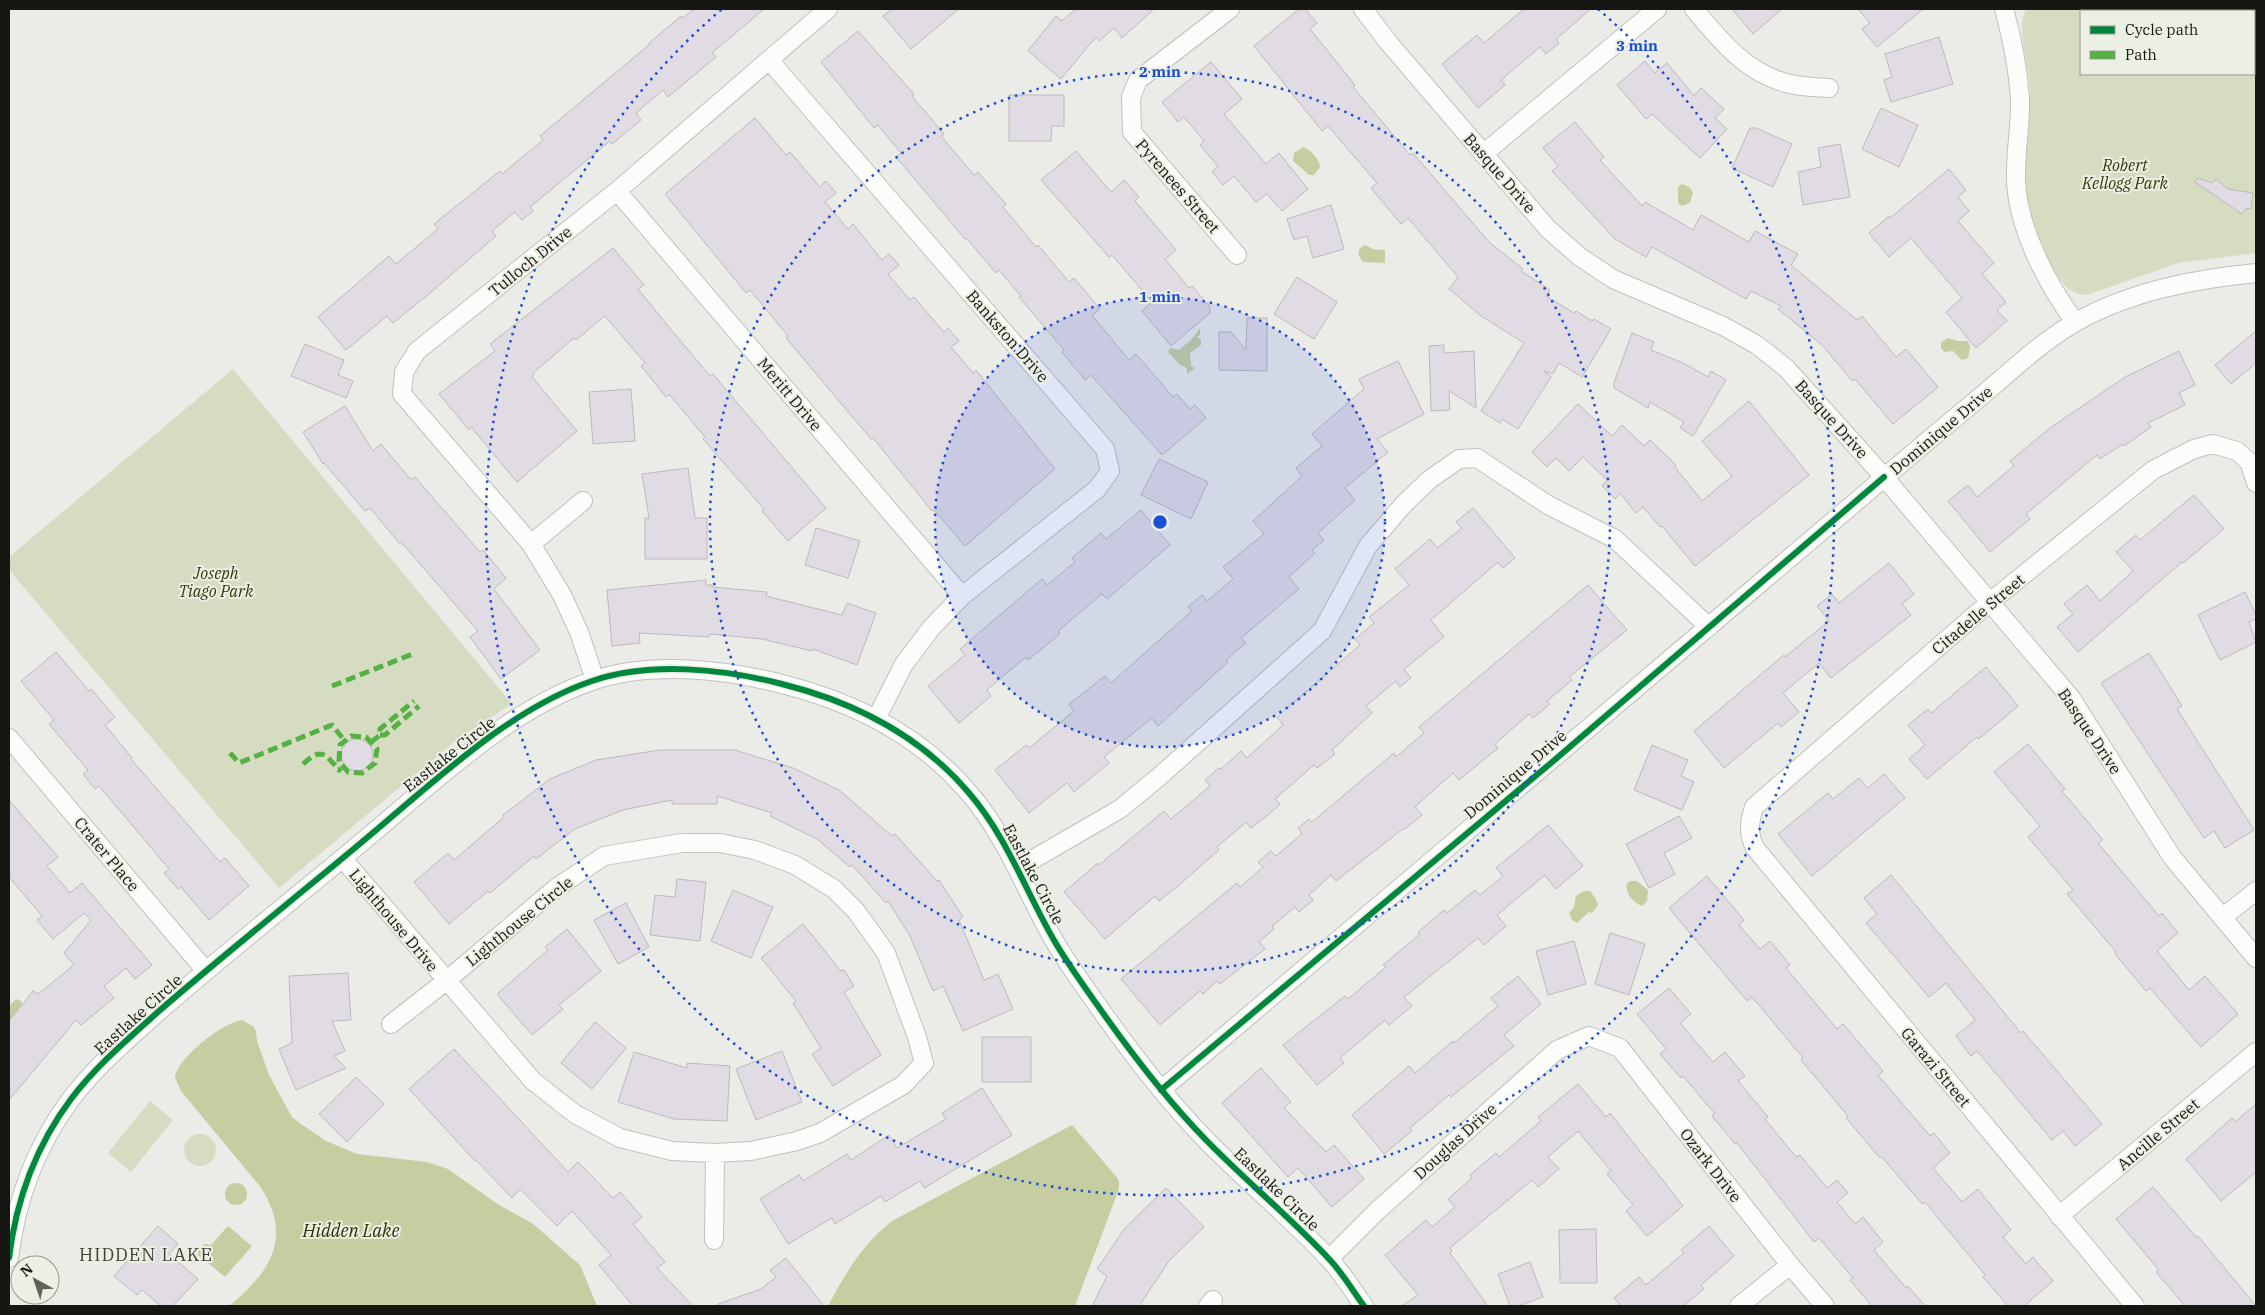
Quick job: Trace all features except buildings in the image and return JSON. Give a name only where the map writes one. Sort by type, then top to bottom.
[{"type":"street","name":"Tulloch Drive","points":[[595,680],[579,632],[562,595],[531,544],[402,394],[404,372],[417,351],[617,191],[828,9]]},
{"type":"street","name":"Pyrenees Street","points":[[1230,9],[1138,80],[1131,97],[1132,132],[1237,255]]},
{"type":"street","name":"Basque Drive","points":[[1363,9],[1388,42],[1548,229],[1580,257],[1613,278],[1723,326],[1757,345],[1786,368],[1884,477],[2071,698],[2172,857],[2223,917]]},
{"type":"street","points":[[1483,154],[1657,9]]},
{"type":"street","points":[[1694,9],[1735,56],[1756,72],[1787,84],[1829,88]]},
{"type":"street","points":[[2004,9],[2014,44],[2020,100],[2016,179],[2019,206],[2035,253],[2065,309],[2075,322]]},
{"type":"street","name":"Bankston Drive","points":[[769,60],[1106,449],[1110,471],[1097,489],[962,596],[932,627],[904,664],[876,719]]},
{"type":"street","name":"Meritt Drive","points":[[617,191],[962,596]]},
{"type":"street","name":"Dominique Drive","points":[[1160,1090],[1543,769],[1884,477],[2045,343],[2075,322],[2109,306],[2170,286],[2215,277],[2256,273]]},
{"type":"street","name":"Citadelle Street","points":[[1749,822],[1754,807],[1990,602],[2152,470],[2194,449],[2213,444],[2232,448],[2249,462],[2256,483]]},
{"type":"street","points":[[1018,868],[1120,810],[1322,631],[1368,546],[1429,480],[1459,459],[1477,458],[1548,505],[1615,539],[1709,627]]},
{"type":"street","points":[[531,544],[583,501]]},
{"type":"street","name":"Eastlake Circle","points":[[9,1258],[13,1229],[25,1184],[41,1146],[71,1099],[114,1051],[458,759],[493,734],[555,696],[595,680],[637,672],[681,670],[756,678],[824,694],[893,727],[942,764],[966,789],[1009,850],[1055,942],[1098,1006],[1160,1090],[1206,1140],[1329,1259],[1364,1306]]},
{"type":"street","name":"Crater Place","points":[[9,738],[206,971]]},
{"type":"street","name":"Garazi Street","points":[[1749,822],[1749,837],[1755,848],[2135,1306]]},
{"type":"street","name":"Lighthouse Circle","points":[[682,843],[720,844],[750,848],[795,865],[834,890],[856,911],[886,953],[918,1037],[924,1063],[903,1085],[820,1132],[797,1141],[751,1151],[715,1153],[672,1151],[620,1138],[575,1114],[533,1081],[446,981],[556,888],[604,856],[682,843]]},
{"type":"street","name":"Lighthouse Drive","points":[[343,858],[446,981]]},
{"type":"street","points":[[2256,891],[2223,917],[2256,958]]},
{"type":"street","points":[[391,1024],[446,981]]},
{"type":"street","name":"Douglas Drive","points":[[1329,1259],[1377,1211],[1556,1050],[1589,1036]]},
{"type":"street","name":"Ozark Drive","points":[[1589,1036],[1620,1048],[1790,1265],[1825,1306]]},
{"type":"street","name":"Ancille Street","points":[[2059,1216],[2256,1052]]},
{"type":"street","points":[[714,1240],[715,1153]]},
{"type":"street","points":[[1739,1306],[1790,1265]]},
{"type":"green space","name":"Robert Kellogg Park","points":[[2027,9],[2256,9],[2256,253],[2178,263],[2087,295],[2080,294],[2066,287],[2053,268],[2041,244],[2029,206],[2025,166],[2030,90],[2022,25],[2023,16]]},
{"type":"green space","name":"Joseph Tiago Park","points":[[233,369],[512,704],[459,738],[279,888],[9,570],[9,557]]},
{"type":"green space","points":[[150,1101],[173,1120],[131,1172],[108,1153]]},
{"type":"green space","points":[[200,1134],[206,1135],[211,1139],[215,1144],[215,1156],[211,1161],[206,1165],[200,1166],[194,1165],[189,1161],[185,1156],[184,1150],[185,1144],[189,1139],[194,1135]]},
{"type":"water","points":[[1303,147],[1314,155],[1320,164],[1314,175],[1309,175],[1293,161],[1294,153]]},
{"type":"water","points":[[1682,184],[1689,187],[1693,192],[1690,203],[1682,206],[1678,203],[1678,187]]},
{"type":"water","points":[[1365,245],[1373,249],[1385,250],[1385,263],[1363,262],[1358,254],[1360,248]]},
{"type":"water","points":[[1199,329],[1200,335],[1197,337],[1201,339],[1201,345],[1190,353],[1191,366],[1195,368],[1187,374],[1187,368],[1180,365],[1168,352],[1170,348],[1179,350]]},
{"type":"water","points":[[1948,338],[1957,341],[1968,341],[1970,347],[1968,358],[1962,360],[1953,351],[1945,352],[1941,349],[1941,342]]},
{"type":"water","points":[[1637,881],[1648,890],[1647,901],[1642,906],[1636,903],[1628,894],[1626,887],[1627,883]]},
{"type":"water","points":[[1584,891],[1590,891],[1598,905],[1592,913],[1589,912],[1577,923],[1572,920],[1569,913],[1574,907],[1576,896]]},
{"type":"water","points":[[16,999],[21,1001],[22,1005],[9,1023],[9,1006]]},
{"type":"water","name":"Hidden Lake","points":[[242,1020],[254,1027],[269,1075],[292,1117],[326,1141],[357,1154],[427,1162],[448,1169],[499,1205],[532,1223],[580,1265],[597,1306],[229,1306],[244,1293],[266,1266],[273,1252],[276,1237],[275,1221],[269,1203],[259,1185],[181,1091],[175,1078],[184,1061],[202,1043],[223,1028]]},
{"type":"water","points":[[1072,1125],[1119,1181],[1119,1189],[1075,1306],[828,1306],[863,1249],[892,1221]]},
{"type":"water","points":[[236,1183],[246,1190],[247,1194],[240,1204],[236,1205],[226,1198],[225,1194],[232,1184]]},
{"type":"water","points":[[228,1226],[252,1246],[225,1277],[198,1255],[198,1251],[204,1244],[211,1245]]},
{"type":"marked path","points":[[332,686],[415,653]]},
{"type":"marked path","points":[[371,742],[380,735],[380,729],[414,701]]},
{"type":"marked path","points":[[380,735],[385,735],[419,706]]},
{"type":"marked path","points":[[230,753],[239,763],[332,725],[345,741]]},
{"type":"marked path","points":[[351,736],[366,737],[377,749],[375,763],[362,773],[348,772],[339,761],[340,745],[351,736]]},
{"type":"marked path","points":[[303,764],[315,755],[322,754],[339,770],[341,768]]},
{"type":"cycle path","points":[[1161,1090],[1551,763],[1884,477]]},
{"type":"cycle path","points":[[9,1258],[12,1236],[22,1195],[38,1155],[59,1117],[91,1075],[159,1011],[451,767],[518,717],[542,703],[592,681],[638,671],[687,669],[736,674],[809,691],[835,700],[860,711],[907,738],[950,772],[969,793],[994,828],[1060,950],[1110,1024],[1136,1058],[1163,1092],[1206,1140],[1330,1260],[1364,1306]]},
{"type":"district","name":"HIDDEN LAKE","points":[[146,1255]]}]
